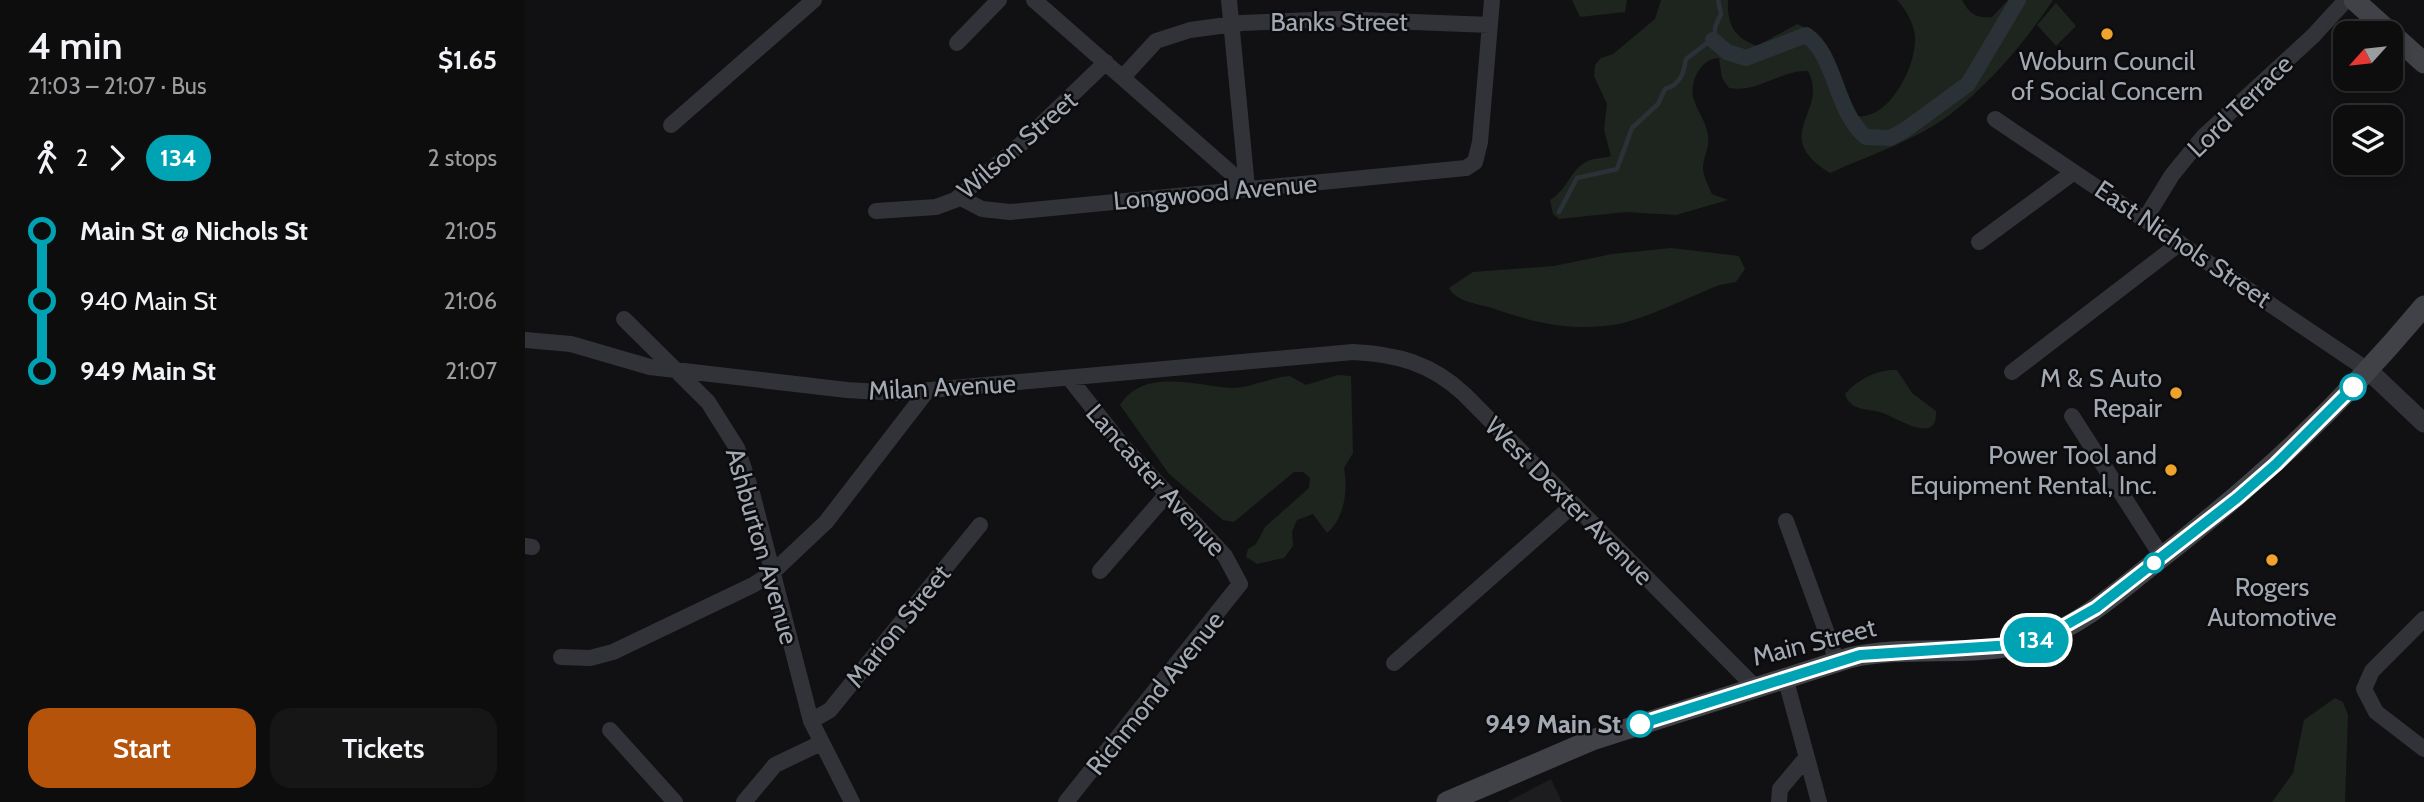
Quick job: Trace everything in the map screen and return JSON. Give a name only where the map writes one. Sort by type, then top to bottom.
[{"type":"main road","points":[[2354,0],[2424,63]]},
{"type":"main road","name":"Main Street","points":[[1447,802],[1592,740],[1837,661],[1886,651],[1999,647],[2033,641],[2065,627],[2096,608],[2267,472],[2369,371],[2424,306]]},
{"type":"street","points":[[671,125],[814,0]]},
{"type":"street","points":[[957,43],[999,0]]},
{"type":"street","points":[[1034,0],[1247,187]]},
{"type":"street","points":[[1229,0],[1247,187]]},
{"type":"street","points":[[1490,25],[1492,0]]},
{"type":"street","name":"Lord Terrace","points":[[2145,219],[2172,175],[2203,137],[2313,36],[2346,0]]},
{"type":"street","name":"Banks Street","points":[[1123,77],[1162,37],[1232,24],[1338,19],[1490,25]]},
{"type":"street","name":"Longwood Avenue","points":[[959,197],[982,209],[1010,212],[1247,187],[1454,170],[1472,164],[1480,142],[1490,25]]},
{"type":"street","name":"Wilson Street","points":[[876,211],[936,207],[959,197],[1021,144],[1106,62]]},
{"type":"street","name":"East Nichols Street","points":[[1995,119],[2369,371]]},
{"type":"street","points":[[1979,242],[2074,172]]},
{"type":"street","points":[[2012,372],[2180,243]]},
{"type":"street","name":"Ashburton Avenue","points":[[624,319],[708,402],[737,447],[811,721],[852,802]]},
{"type":"street","name":"Milan Avenue","points":[[525,340],[571,344],[650,367],[847,390],[927,391],[1363,353]]},
{"type":"street","name":"West Dexter Avenue","points":[[1363,353],[1408,359],[1426,366],[1449,381],[1754,686]]},
{"type":"street","points":[[2369,371],[2424,423]]},
{"type":"street","name":"Lancaster Avenue","points":[[1070,379],[1100,419],[1226,556],[1240,582]]},
{"type":"street","points":[[561,657],[596,657],[625,647],[753,585],[772,573],[826,522],[927,391]]},
{"type":"street","points":[[2072,416],[2162,557]]},
{"type":"street","points":[[1100,571],[1167,494]]},
{"type":"street","points":[[1394,663],[1572,506]]},
{"type":"street","points":[[1786,521],[1837,661]]},
{"type":"street","name":"Marion Street","points":[[811,721],[830,709],[980,525]]},
{"type":"street","name":"Richmond Avenue","points":[[1066,802],[1238,591],[1240,582]]},
{"type":"street","points":[[2424,619],[2372,671],[2364,689],[2376,712],[2424,749]]},
{"type":"street","points":[[1785,677],[1805,758],[1815,777],[1819,802]]},
{"type":"street","points":[[610,730],[675,802]]},
{"type":"street","points":[[744,802],[775,765],[821,743]]},
{"type":"street","points":[[1779,802],[1780,789],[1805,758]]},
{"type":"shaded area","points":[[1572,0],[1627,0],[1625,12],[1580,17]]},
{"type":"shaded area","points":[[1661,0],[1728,0],[1733,29],[1743,39],[1757,46],[1797,24],[1810,31],[1827,52],[1856,116],[1868,115],[1889,102],[1910,65],[1914,52],[1914,30],[1907,13],[1897,0],[1962,0],[1974,15],[1992,17],[2008,0],[2053,0],[2007,61],[1952,113],[1909,139],[1830,173],[1812,159],[1803,147],[1802,135],[1813,86],[1808,71],[1788,74],[1750,87],[1729,88],[1722,78],[1719,58],[1713,59],[1697,73],[1693,93],[1708,135],[1703,168],[1705,178],[1712,194],[1728,200],[1676,215],[1626,212],[1559,219],[1553,214],[1550,200],[1584,163],[1611,156],[1604,130],[1607,104],[1594,76],[1595,65],[1601,58],[1613,54],[1655,19]]},
{"type":"shaded area","points":[[2056,3],[2076,26],[2056,46],[2037,25]]},
{"type":"shaded area","points":[[1671,248],[1739,256],[1745,269],[1736,282],[1720,285],[1631,321],[1602,326],[1554,325],[1523,318],[1462,299],[1449,288],[1473,272],[1554,266],[1612,254]]},
{"type":"shaded area","points":[[1897,370],[1912,393],[1936,411],[1931,427],[1915,427],[1883,413],[1856,407],[1847,400],[1845,394],[1862,380],[1883,371]]},
{"type":"shaded area","points":[[1338,375],[1351,376],[1353,453],[1344,468],[1344,503],[1338,519],[1327,533],[1313,514],[1297,520],[1292,532],[1293,546],[1284,558],[1257,564],[1246,557],[1248,549],[1256,544],[1265,527],[1309,488],[1310,478],[1303,472],[1294,472],[1234,522],[1223,520],[1169,474],[1120,405],[1130,393],[1156,382],[1187,382],[1232,388],[1290,376],[1306,385]]},
{"type":"shaded area","points":[[2335,698],[2343,702],[2348,715],[2345,802],[2272,802],[2293,773],[2304,720]]},
{"type":"shaded area","points":[[1551,779],[1562,802],[1507,802]]},
{"type":"waterway","points":[[1559,212],[1577,178],[1617,169],[1632,128],[1658,104],[1665,89],[1678,81],[1686,59],[1715,37],[1715,27],[1721,14],[1718,0]]},
{"type":"waterway","points":[[1713,40],[1727,52],[1746,58],[1806,35],[1824,56],[1841,99],[1856,126],[1866,137],[1890,138],[1968,84],[2018,0]]},
{"type":"bus line","name":"134","points":[[1640,724],[1754,686],[1860,655],[1901,650],[1986,648],[2033,641],[2052,633],[2096,608],[2237,498],[2276,464],[2353,387]]},
{"type":"place","name":"Woburn Council of Social Concern","points":[[2107,34]]},
{"type":"place","name":"M & S Auto Repair","points":[[2176,393]]},
{"type":"place","name":"Power Tool and Equipment Rental, Inc.","points":[[2171,470]]},
{"type":"place","name":"Rogers Automotive","points":[[2272,560]]},
{"type":"place","name":"949 Main St","points":[[1640,724]]}]
